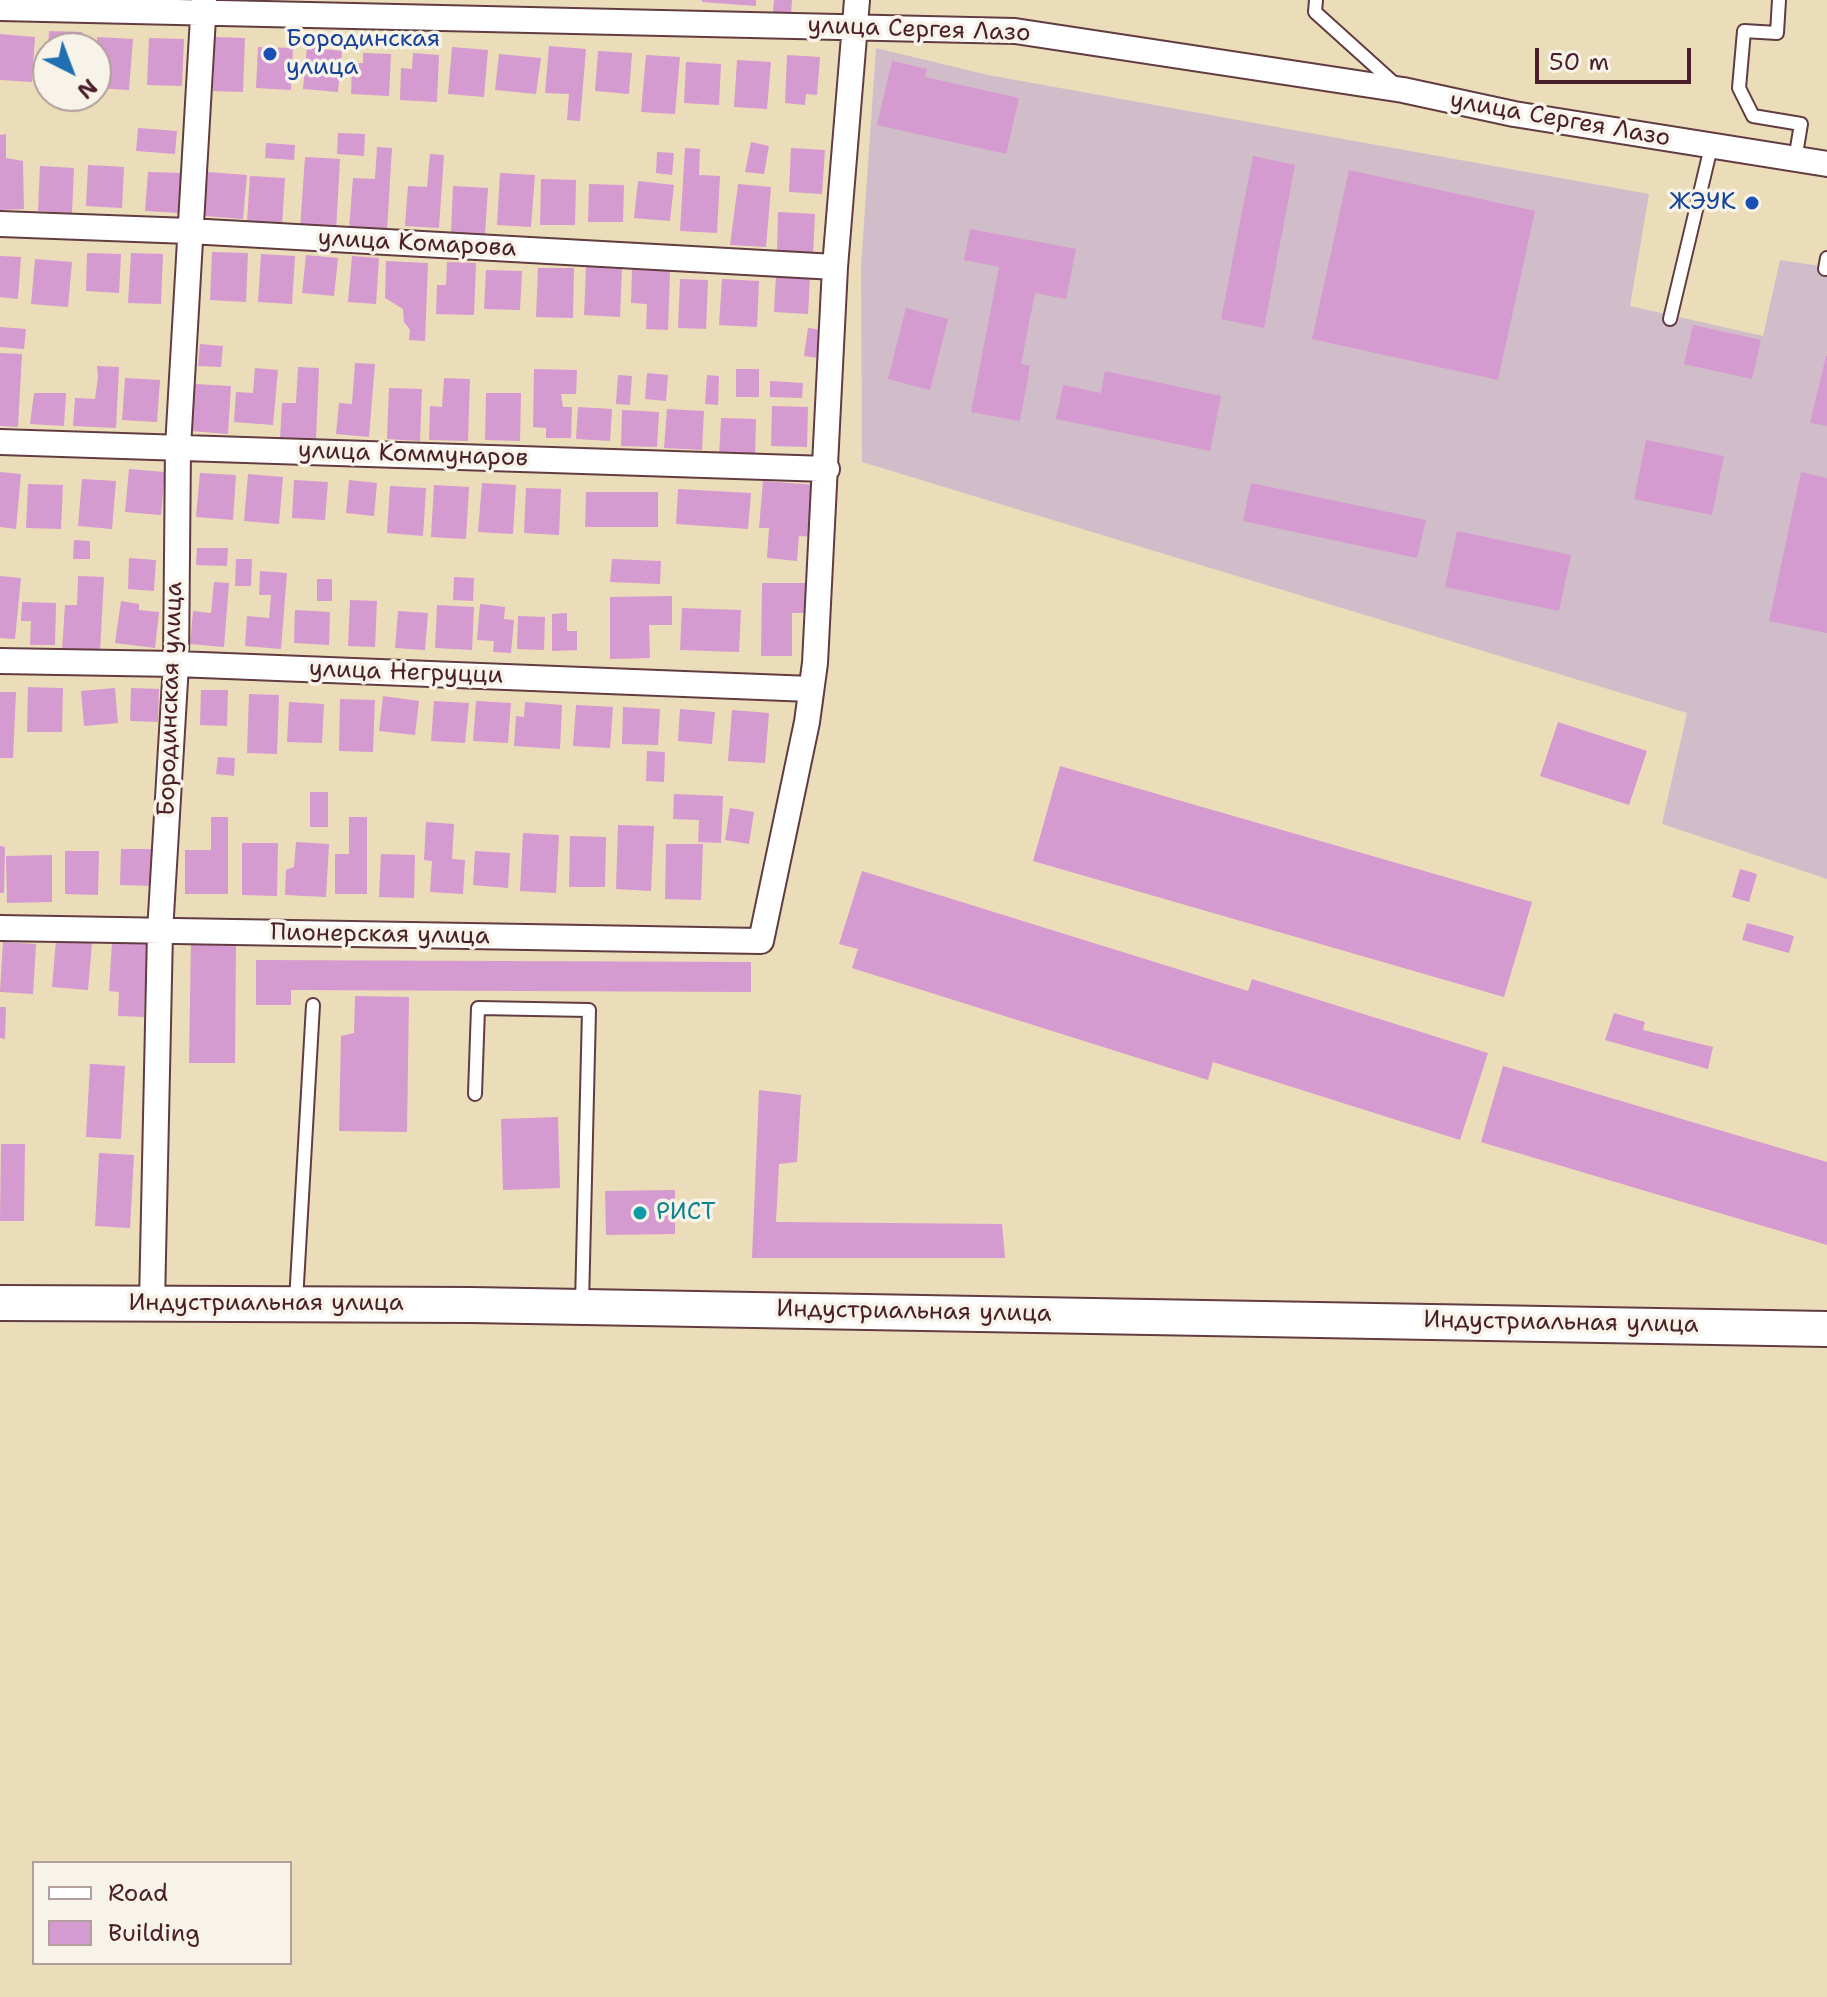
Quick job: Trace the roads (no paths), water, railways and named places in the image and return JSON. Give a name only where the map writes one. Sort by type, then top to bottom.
[{"type":"main road","name":"Индустриальная улица","points":[[0,1303],[582,1307],[1827,1329]]},
{"type":"street","points":[[811,689],[827,469],[835,267],[857,0]]},
{"type":"street","name":"улица Сергея Лазо","points":[[0,8],[204,7],[1015,31],[1403,90],[1514,114],[1827,164]]},
{"type":"street","name":"Бородинская улица","points":[[152,1303],[160,932],[176,664],[178,447],[204,7]]},
{"type":"street","name":"улица Комарова","points":[[0,224],[189,231],[835,267]]},
{"type":"street","name":"улица Коммунаров","points":[[0,442],[827,469]]},
{"type":"street","name":"улица Негруцци","points":[[0,661],[176,664],[811,689]]},
{"type":"street","name":"Пионерская улица","points":[[0,928],[761,941],[807,722],[811,689]]},
{"type":"lane","points":[[1316,0],[1315,12],[1403,90]]},
{"type":"lane","points":[[1779,0],[1777,33],[1744,31],[1739,88],[1753,116],[1801,124],[1795,160]]},
{"type":"lane","points":[[1670,319],[1711,147]]},
{"type":"lane","points":[[295,1305],[313,1005]]},
{"type":"lane","points":[[475,1094],[478,1008],[589,1010],[582,1307]]},
{"type":"place","name":"Бородинская улица","points":[[270,54]]},
{"type":"place","name":"ЖЭУК","points":[[1752,203]]},
{"type":"place","name":"РИСТ","points":[[640,1213]]}]
